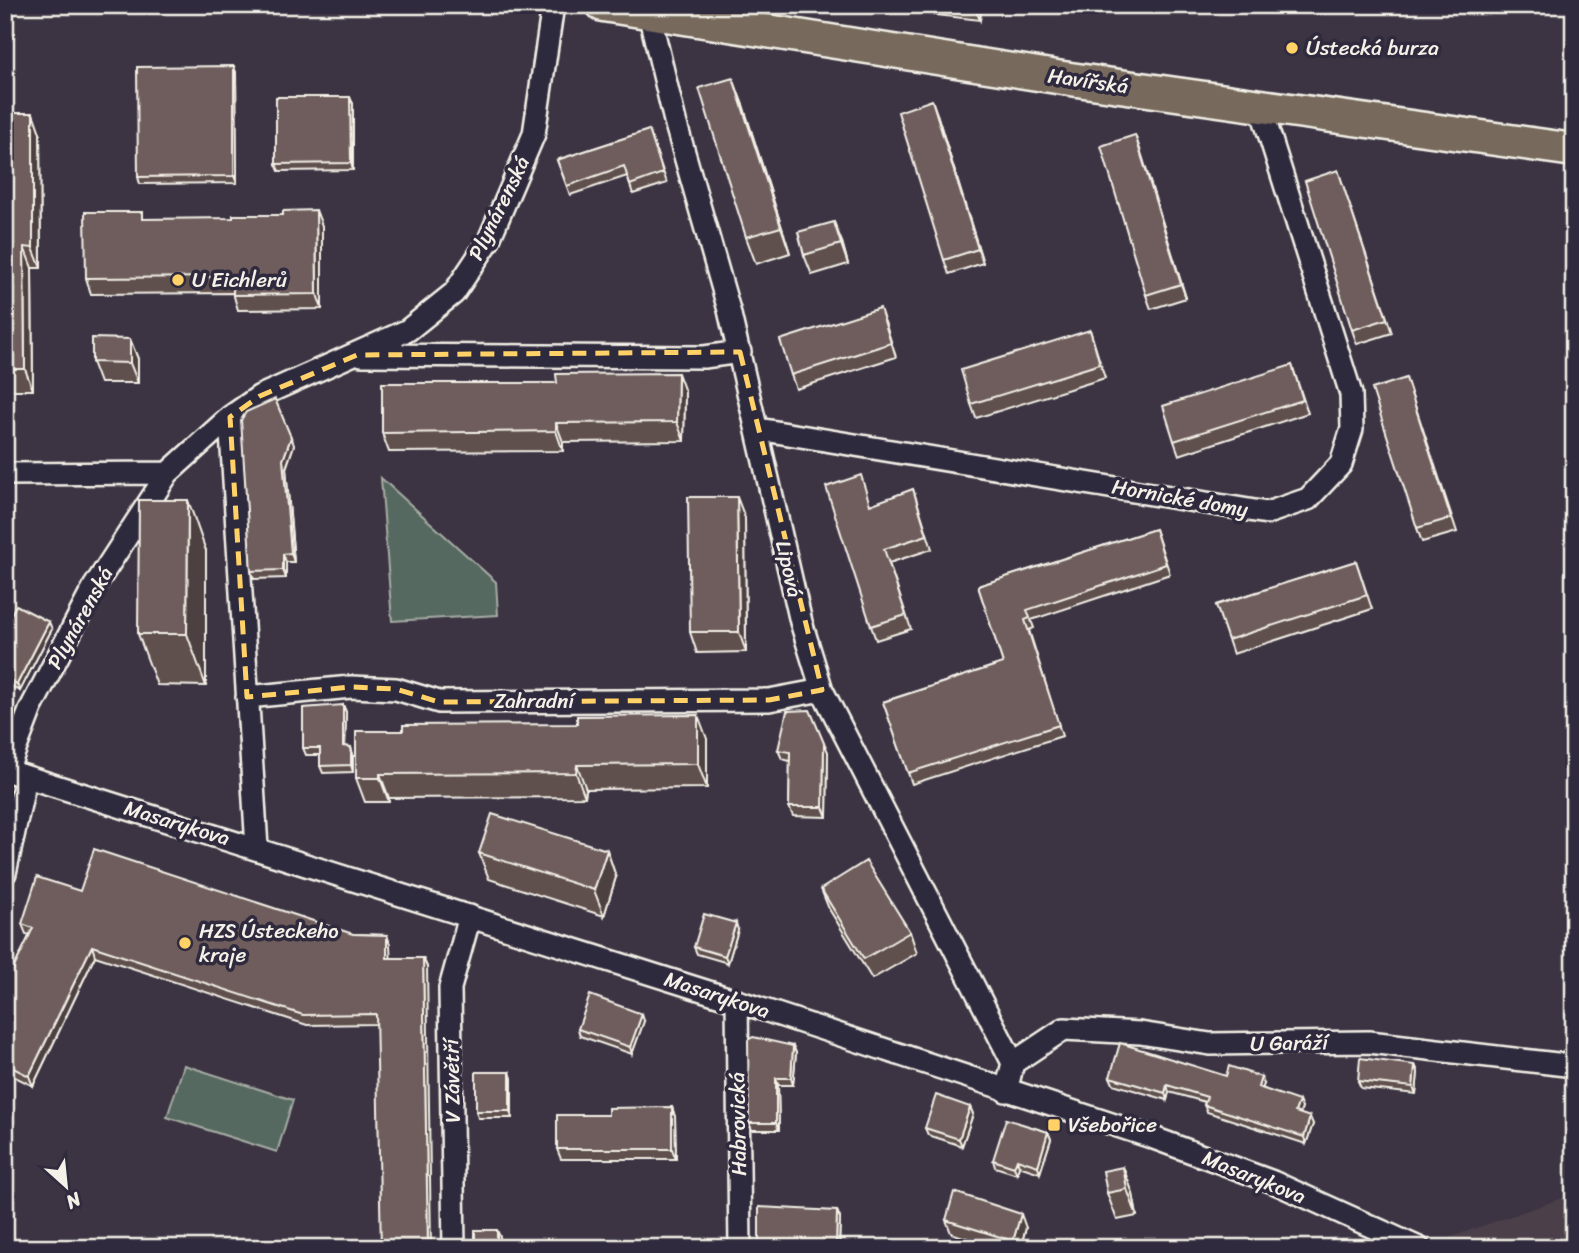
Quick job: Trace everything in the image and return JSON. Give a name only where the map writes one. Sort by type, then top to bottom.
[{"type":"main road","name":"Havířská","points":[[603,5],[1574,150]]},
{"type":"street","name":"Plynárenská","points":[[5,873],[13,773],[31,708],[94,587],[168,472],[230,417],[260,396],[408,330],[454,293],[488,243],[534,134],[553,5]]},
{"type":"street","name":"Lipová","points":[[649,13],[675,121],[740,352],[801,622],[822,690],[1013,1063]]},
{"type":"street","name":"Hornické domy","points":[[758,429],[1267,513],[1308,499],[1341,464],[1352,429],[1351,394],[1260,105]]},
{"type":"street","name":"Plynárenská","points":[[357,355],[704,357],[740,352]]},
{"type":"street","points":[[230,417],[257,848]]},
{"type":"street","points":[[5,474],[168,472]]},
{"type":"street","name":"Zahradní","points":[[247,697],[351,687],[396,690],[439,702],[769,701],[822,690]]},
{"type":"street","name":"Masarykova","points":[[13,773],[737,1001],[1152,1137],[1273,1182],[1419,1248]]},
{"type":"street","name":"V Závětří","points":[[454,1248],[450,988],[470,916]]},
{"type":"street","name":"Habrovická","points":[[737,1001],[740,1248]]},
{"type":"street","name":"U Garáží","points":[[1013,1063],[1064,1029],[1140,1032],[1210,1044],[1369,1042],[1574,1066]]},
{"type":"street","points":[[1006,1091],[1013,1063]]},
{"type":"highlighted area","points":[[740,352],[822,690],[769,700],[439,702],[396,689],[351,687],[247,697],[230,417],[260,396],[357,355]]},
{"type":"shaded area","points":[[1574,1194],[1574,1248],[1441,1248],[1451,1237]]},
{"type":"green space","points":[[381,478],[496,582],[498,615],[392,621]]},
{"type":"green space","points":[[184,1065],[293,1100],[277,1152],[167,1117]]},
{"type":"building","points":[[954,5],[975,5],[975,8]]},
{"type":"building","points":[[234,66],[234,176],[138,177],[137,67]]},
{"type":"building","points":[[733,78],[781,227],[746,237],[699,88]]},
{"type":"building","points":[[276,97],[350,97],[351,163],[276,164]]},
{"type":"building","points":[[932,100],[978,249],[944,260],[898,112]]},
{"type":"building","points":[[5,113],[33,113],[33,248],[24,247],[25,369],[5,369]]},
{"type":"building","points":[[649,130],[663,173],[630,185],[624,166],[567,186],[557,160]]},
{"type":"building","points":[[1135,135],[1181,284],[1146,295],[1101,146]]},
{"type":"building","points":[[1338,170],[1387,319],[1352,330],[1305,181]]},
{"type":"building","points":[[316,210],[317,294],[233,295],[233,277],[86,278],[85,212],[142,212],[142,219],[233,218],[233,215],[283,215],[283,211]]},
{"type":"building","points":[[834,222],[841,244],[804,255],[798,232]]},
{"type":"building","points":[[880,308],[891,343],[791,375],[780,340]]},
{"type":"building","points":[[1090,330],[1100,364],[971,404],[961,370]]},
{"type":"building","points":[[92,338],[130,339],[130,363],[92,362]]},
{"type":"building","points":[[1292,365],[1303,400],[1174,441],[1163,406]]},
{"type":"building","points":[[678,373],[677,422],[556,423],[556,431],[382,433],[382,383],[557,383],[556,374]]},
{"type":"building","points":[[1406,378],[1451,518],[1417,528],[1372,389]]},
{"type":"building","points":[[275,399],[291,437],[283,460],[291,553],[283,554],[283,570],[251,571],[241,420],[246,412]]},
{"type":"building","points":[[861,475],[870,505],[913,489],[927,535],[884,549],[906,615],[871,626],[826,487]]},
{"type":"building","points":[[688,497],[737,497],[739,632],[690,632]]},
{"type":"building","points":[[139,500],[188,500],[187,634],[138,634]]},
{"type":"building","points":[[1155,529],[1166,564],[1027,610],[1030,618],[1025,620],[1059,725],[908,773],[883,702],[1003,663],[978,586]]},
{"type":"building","points":[[1356,561],[1367,595],[1228,640],[1216,605]]},
{"type":"building","points":[[16,605],[49,622],[17,684],[5,677],[5,626]]},
{"type":"building","points":[[343,705],[343,746],[351,747],[351,765],[320,766],[320,748],[303,748],[303,708]]},
{"type":"building","points":[[810,710],[824,743],[823,807],[789,807],[790,752],[778,750],[787,711]]},
{"type":"building","points":[[698,715],[698,764],[577,765],[576,773],[380,774],[380,778],[356,778],[356,731],[403,731],[403,725],[577,724],[577,716]]},
{"type":"building","points":[[492,814],[607,850],[594,890],[479,853]]},
{"type":"building","points":[[94,849],[353,934],[387,935],[387,958],[423,958],[428,1248],[381,1248],[376,1014],[303,1015],[92,946],[29,1076],[5,1064],[5,986],[33,928],[22,924],[37,877],[80,891]]},
{"type":"building","points":[[866,861],[910,932],[864,959],[821,889]]},
{"type":"building","points":[[704,914],[736,923],[725,956],[694,947]]},
{"type":"building","points":[[590,995],[642,1014],[630,1047],[578,1029]]},
{"type":"building","points":[[753,1037],[793,1046],[791,1078],[776,1078],[776,1123],[749,1123],[748,1040]]},
{"type":"building","points":[[1120,1043],[1226,1076],[1229,1066],[1261,1077],[1258,1087],[1299,1101],[1295,1112],[1310,1117],[1304,1137],[1204,1105],[1207,1097],[1167,1085],[1165,1093],[1110,1077]]},
{"type":"building","points":[[1360,1058],[1415,1065],[1413,1087],[1358,1081]]},
{"type":"building","points":[[476,1072],[510,1072],[510,1111],[476,1111]]},
{"type":"building","points":[[936,1095],[970,1107],[959,1139],[925,1128]]},
{"type":"building","points":[[672,1107],[672,1149],[557,1149],[557,1115],[608,1115],[608,1108]]},
{"type":"building","points":[[1006,1119],[1048,1132],[1038,1166],[1017,1159],[1014,1167],[993,1160]]},
{"type":"building","points":[[1123,1167],[1127,1189],[1107,1193],[1103,1171]]},
{"type":"building","points":[[954,1192],[1021,1214],[1013,1241],[946,1220]]},
{"type":"building","points":[[759,1207],[837,1211],[836,1246],[792,1245],[793,1248],[759,1248]]},
{"type":"building","points":[[475,1230],[497,1230],[497,1248],[475,1248]]},
{"type":"place","name":"Ústecká burza","points":[[1292,48]]},
{"type":"place","name":"U Eichlerů","points":[[178,280]]},
{"type":"place","name":"HZS Ústeckeho kraje","points":[[185,943]]},
{"type":"place","name":"Všebořice","points":[[1054,1125]]}]
